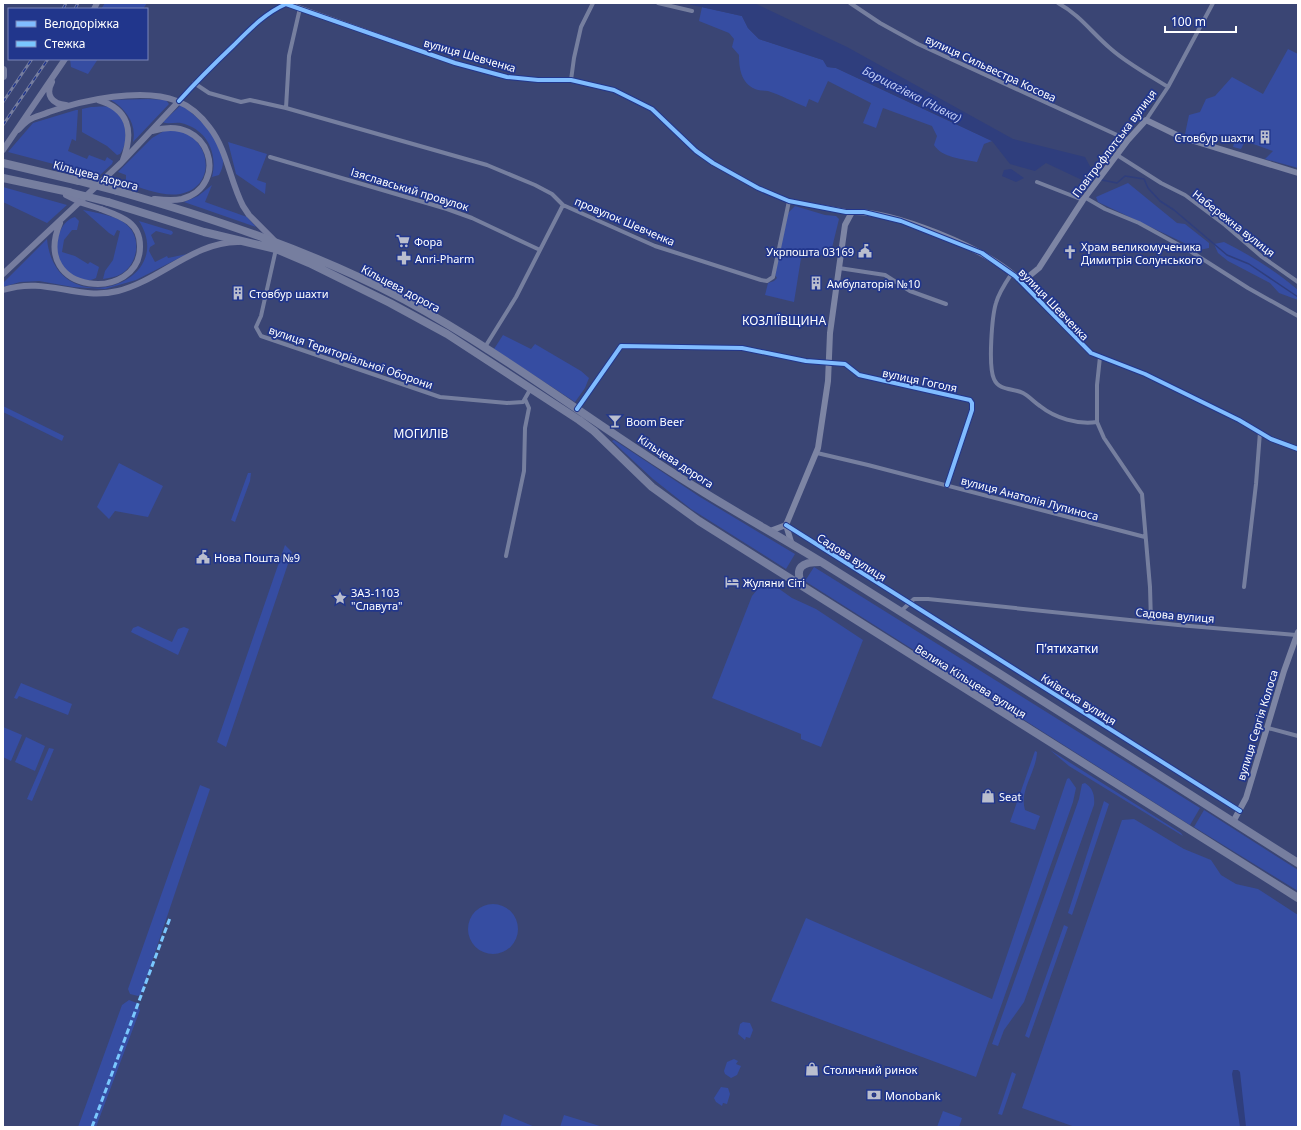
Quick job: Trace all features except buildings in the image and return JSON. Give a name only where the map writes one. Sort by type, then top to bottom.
[{"type":"highway","points":[[3,70],[3,76]]},
{"type":"highway","name":"Кільцева дорога","points":[[3,163],[144,198],[355,275],[404,300],[527,374],[665,468],[820,562],[1298,863]]},
{"type":"highway","name":"Кільцева дорога","points":[[3,178],[58,189],[68,193],[108,202],[204,232],[253,243],[276,245],[447,334],[594,431],[638,475]]},
{"type":"highway","name":"Велика Кільцева вулиця","points":[[638,475],[684,512],[802,585],[955,684],[1298,898]]},
{"type":"highway","points":[[802,585],[798,575],[802,566],[806,563],[820,562]]},
{"type":"main road","points":[[64,60],[51,85],[49,93],[54,101],[68,105]]},
{"type":"main road","points":[[3,150],[64,60]]},
{"type":"main road","points":[[18,130],[28,120],[68,105],[95,99],[124,96],[150,96],[178,101],[198,115],[214,134],[243,206],[249,215],[276,245]]},
{"type":"main road","points":[[95,99],[113,106],[120,111],[127,123],[129,134],[127,149],[121,163]]},
{"type":"main road","name":"вулиця Шевченка","points":[[3,274],[121,163],[178,101]]},
{"type":"main road","points":[[144,198],[166,200],[182,199],[190,196],[203,185],[209,166],[206,147],[191,133],[182,129],[170,127],[152,131]]},
{"type":"main road","points":[[61,220],[55,235],[55,258],[61,268],[70,277],[80,282],[92,285],[110,282],[126,276],[133,268],[140,253],[140,245],[136,230],[128,220],[82,203],[68,193]]},
{"type":"main road","points":[[3,290],[31,284],[87,293],[119,291],[210,248],[234,242],[253,243]]},
{"type":"street","name":"вулиця Шевченка","points":[[178,101],[194,83],[256,24],[278,7],[290,3],[300,8],[455,63],[507,77],[538,80],[571,80],[614,90],[643,103],[652,109],[696,150],[713,163],[758,188],[789,201],[852,212],[864,212],[891,218],[939,235],[982,253],[1014,275],[1086,349],[1100,357],[1145,374],[1239,420],[1260,432],[1298,449]]},
{"type":"street","points":[[571,80],[581,27],[593,3]]},
{"type":"street","points":[[658,3],[692,11]]},
{"type":"street","name":"вулиця Сильвестра Косова","points":[[850,3],[880,23],[918,44],[1128,140]]},
{"type":"street","points":[[1058,3],[1082,20],[1099,39],[1113,51],[1168,87]]},
{"type":"street","name":"Повітрофлотська вулиця","points":[[1014,275],[1022,278],[1028,277],[1039,268],[1085,199],[1128,140],[1146,120],[1168,87],[1213,3]]},
{"type":"street","points":[[286,108],[289,56],[300,8]]},
{"type":"street","name":"провулок Шевченка","points":[[194,83],[209,93],[241,102],[250,100],[286,108],[487,165],[541,188],[552,194],[563,205],[655,246],[767,281],[773,277],[789,201]]},
{"type":"street","points":[[1146,120],[1188,140],[1298,173]]},
{"type":"street","name":"Набережна вулиця","points":[[1117,155],[1161,183],[1185,195],[1224,225],[1260,256],[1298,282]]},
{"type":"street","name":"Ізяславський провулок","points":[[270,157],[447,209],[472,218],[540,250]]},
{"type":"street","points":[[1037,182],[1085,199],[1139,223],[1190,251],[1248,288],[1298,316]]},
{"type":"street","points":[[484,347],[516,297],[563,205]]},
{"type":"street","points":[[792,545],[786,526],[817,453],[829,362],[830,333],[845,225],[852,212]]},
{"type":"street","name":"вулиця Територіальної Оборони","points":[[276,245],[261,316],[256,327],[261,336],[440,397],[507,403],[523,402],[524,399]]},
{"type":"street","points":[[839,268],[885,275],[910,291],[946,304]]},
{"type":"street","points":[[1014,275],[998,297],[994,311],[991,363],[996,382],[1002,387],[1022,392],[1041,407],[1060,418],[1084,423],[1097,422]]},
{"type":"street","points":[[577,409],[620,346],[742,348],[806,361],[829,362]]},
{"type":"street","points":[[1100,357],[1097,386],[1097,422],[1104,438],[1141,491],[1150,586],[1151,622]]},
{"type":"street","name":"вулиця Гоголя","points":[[829,362],[849,365],[854,372],[879,380],[970,400],[973,406],[972,410],[947,485]]},
{"type":"street","points":[[506,556],[524,471],[525,428],[529,408],[524,399],[531,388]]},
{"type":"street","points":[[1244,587],[1256,484],[1260,432]]},
{"type":"street","name":"вулиця Анатолія Лупиноса","points":[[817,453],[947,485],[1145,537]]},
{"type":"street","points":[[770,531],[786,526]]},
{"type":"street","name":"Садова вулиця","points":[[786,526],[909,602],[914,599],[928,599],[1151,622],[1297,633]]},
{"type":"street","points":[[900,612],[909,602]]},
{"type":"street","name":"Київська вулиця","points":[[909,602],[1240,811]]},
{"type":"street","name":"вулиця Сергія Колоса","points":[[1233,822],[1240,811],[1268,728],[1284,671],[1297,633]]},
{"type":"street","points":[[1268,728],[1298,736]]},
{"type":"shaded area","points":[[105,3],[147,3],[144,8],[102,8]]},
{"type":"shaded area","points":[[702,7],[742,16],[748,28],[759,39],[823,60],[828,67],[836,68],[992,141],[984,144],[977,162],[959,159],[942,153],[934,145],[937,136],[932,126],[883,108],[876,128],[863,123],[871,103],[828,81],[818,103],[809,99],[806,107],[768,91],[755,89],[747,83],[742,75],[739,55],[732,47],[734,39],[729,33],[699,21]]},
{"type":"shaded area","points":[[1288,49],[1298,54],[1298,168],[1265,159],[1273,151],[1245,141],[1241,149],[1233,147],[1235,140],[1219,134],[1217,141],[1185,134],[1189,115],[1200,112],[1206,99],[1215,96],[1232,77],[1263,94]]},
{"type":"shaded area","points":[[70,60],[97,60],[88,74],[71,67]]},
{"type":"shaded area","points":[[111,100],[166,100],[169,104],[133,142],[134,135],[132,123],[126,112]]},
{"type":"shaded area","points":[[181,105],[197,117],[213,135],[219,145],[223,165],[219,175],[212,177],[212,151],[204,136],[190,126],[181,123],[163,122]]},
{"type":"shaded area","points":[[91,107],[110,107],[116,110],[120,115],[126,135],[120,154],[117,155],[107,146],[82,132],[82,109]]},
{"type":"shaded area","points":[[78,110],[76,141],[72,139],[68,151],[87,159],[89,155],[105,161],[107,157],[113,161],[112,164],[99,176],[8,152],[33,123]]},
{"type":"shaded area","points":[[180,130],[192,137],[199,145],[204,154],[206,164],[200,183],[192,190],[173,195],[151,191],[123,182],[126,179],[126,175],[118,172],[152,138],[164,131]]},
{"type":"shaded area","points":[[228,142],[267,154],[257,180],[266,183],[265,194],[236,174]]},
{"type":"shaded area","points":[[1128,183],[1177,223],[1185,224],[1209,243],[1209,248],[1199,250],[1098,202],[1096,197]]},
{"type":"shaded area","points":[[212,185],[205,202],[247,217],[256,227],[184,202],[198,196]]},
{"type":"shaded area","points":[[3,187],[67,205],[47,223],[3,202]]},
{"type":"shaded area","points":[[795,206],[825,215],[836,216],[839,219],[830,256],[802,252],[794,302],[765,295],[768,283],[777,278],[775,275],[788,213]]},
{"type":"shaded area","points":[[83,210],[117,219],[132,230],[135,237],[136,251],[131,264],[127,270],[121,274],[115,277],[103,279],[105,271],[113,260],[120,231],[117,230],[114,236]]},
{"type":"shaded area","points":[[75,217],[79,221],[77,230],[72,230],[64,240],[62,252],[75,256],[88,264],[90,262],[99,267],[96,278],[90,280],[76,278],[70,274],[64,269],[57,257],[56,245],[61,230],[70,219]]},
{"type":"shaded area","points":[[139,221],[172,231],[173,233],[171,235],[156,231],[151,235],[155,244],[150,247],[149,251],[155,262],[167,256],[168,258],[187,254],[136,280],[105,289],[73,287],[39,281],[20,282],[3,287],[3,283],[47,239],[55,265],[71,281],[90,288],[111,286],[130,277],[143,263],[147,244]]},
{"type":"shaded area","points":[[1224,242],[1243,252],[1290,283],[1298,290],[1298,300],[1279,293],[1270,283],[1228,261],[1218,253],[1214,244]]},
{"type":"shaded area","points":[[503,335],[531,349],[535,344],[581,371],[589,378],[585,388],[575,402],[494,349]]},
{"type":"shaded area","points":[[3,406],[64,436],[62,441],[3,412]]},
{"type":"shaded area","points":[[614,440],[700,497],[795,554],[786,569],[691,509],[653,479],[612,441]]},
{"type":"shaded area","points":[[119,463],[163,486],[148,517],[115,511],[109,519],[97,507]]},
{"type":"shaded area","points":[[248,473],[251,473],[250,481],[235,522],[231,520]]},
{"type":"shaded area","points":[[285,545],[292,552],[226,747],[217,742]]},
{"type":"shaded area","points":[[814,567],[1200,808],[1190,825],[805,581]]},
{"type":"shaded area","points":[[768,581],[792,598],[816,609],[863,640],[821,747],[801,739],[801,734],[712,698],[752,596],[761,585]]},
{"type":"shaded area","points":[[138,626],[172,642],[178,629],[184,627],[189,629],[178,655],[131,632],[133,628]]},
{"type":"shaded area","points":[[21,683],[72,704],[68,715],[19,696],[17,699],[14,698]]},
{"type":"shaded area","points":[[3,727],[22,735],[11,761],[3,757]]},
{"type":"shaded area","points":[[26,737],[45,746],[35,771],[15,762]]},
{"type":"shaded area","points":[[49,748],[54,749],[32,801],[27,799]]},
{"type":"shaded area","points":[[1050,750],[1181,833],[1183,836],[1069,766]]},
{"type":"shaded area","points":[[1035,751],[1037,752],[1036,760],[1024,795],[1024,803],[1025,810],[1040,816],[1035,830],[1010,822]]},
{"type":"shaded area","points":[[1069,778],[1076,788],[1073,802],[976,1077],[771,1001],[806,918],[992,999],[1067,779]]},
{"type":"shaded area","points":[[1085,783],[1093,792],[1094,805],[1024,1002],[1004,1030],[998,1046],[992,1044],[1079,799],[1082,784]]},
{"type":"shaded area","points":[[200,785],[210,789],[141,994],[138,996],[130,994],[128,989]]},
{"type":"shaded area","points":[[1104,801],[1109,804],[1072,915],[1068,913]]},
{"type":"shaded area","points":[[1204,810],[1298,870],[1298,891],[1194,827]]},
{"type":"shaded area","points":[[1134,819],[1184,849],[1211,860],[1221,875],[1236,884],[1258,889],[1298,915],[1298,1127],[1075,1127],[1022,1108],[1122,820]]},
{"type":"shaded area","points":[[488,904],[498,904],[511,911],[518,924],[518,934],[511,947],[498,954],[488,954],[479,950],[472,943],[468,934],[468,924],[472,915],[479,908]]},
{"type":"shaded area","points":[[1064,925],[1068,927],[1029,1038],[1025,1036]]},
{"type":"shaded area","points":[[129,1000],[137,1003],[140,1010],[96,1127],[78,1127],[122,1005]]},
{"type":"shaded area","points":[[743,1022],[750,1023],[753,1030],[750,1038],[746,1037],[745,1040],[738,1034],[740,1024]]},
{"type":"shaded area","points":[[734,1059],[738,1061],[736,1064],[741,1066],[737,1075],[731,1078],[725,1074],[724,1071],[727,1062]]},
{"type":"shaded area","points":[[1012,1072],[1016,1074],[1002,1115],[998,1114]]},
{"type":"shaded area","points":[[721,1087],[728,1088],[730,1094],[727,1104],[723,1103],[722,1106],[716,1102],[714,1098]]},
{"type":"shaded area","points":[[943,1111],[962,1118],[959,1127],[937,1127]]},
{"type":"shaded area","points":[[504,1114],[535,1127],[500,1127]]},
{"type":"shaded area","points":[[564,1115],[603,1127],[560,1127]]},
{"type":"water","points":[[683,3],[754,3],[847,47],[1013,139],[1085,157],[1092,170],[1082,180],[1046,163],[1035,171],[1010,164],[992,141],[836,68],[827,67],[823,60],[759,39],[748,28],[742,16]]},
{"type":"water","points":[[1011,169],[1024,178],[1016,182],[1002,176],[1004,170]]},
{"type":"water","points":[[1233,1070],[1238,1070],[1240,1072],[1246,1127],[1240,1127],[1232,1074]]},
{"type":"waterway","name":"Борщагівка (Нивка)","points":[[1087,174],[1096,178]]},
{"type":"waterway","name":"Борщагівка (Нивка)","points":[[1102,180],[1117,183],[1125,176],[1144,179],[1148,188],[1160,201],[1174,210],[1227,255],[1249,264],[1298,297]]},
{"type":"railway","points":[[64,8],[66,3]]},
{"type":"railway","points":[[76,8],[78,3]]},
{"type":"railway","points":[[3,102],[31,60]]},
{"type":"railway","points":[[3,125],[47,60]]},
{"type":"marked path","points":[[92,1127],[170,918]]},
{"type":"cycle path","points":[[179,101],[251,28],[271,12],[286,4],[455,63],[507,77],[538,80],[571,80],[614,90],[652,109],[696,151],[713,163],[758,188],[789,201],[846,212],[864,212],[901,221],[982,253],[1015,276],[1091,353],[1145,374],[1239,420],[1271,439],[1298,449]]},
{"type":"cycle path","points":[[577,409],[621,346],[742,348],[806,361],[845,364],[859,375],[970,400],[972,403],[972,410],[947,485]]},
{"type":"cycle path","points":[[786,525],[1240,811]]},
{"type":"place","name":"Cтовбур шахти","points":[[1265,137]]},
{"type":"place","name":"Фора","points":[[403,241]]},
{"type":"place","name":"Укрпошта 03169","points":[[865,251]]},
{"type":"place","name":"Храм великомученика Димитрія Солунського","points":[[1070,252]]},
{"type":"place","name":"Anri-Pharm","points":[[404,258]]},
{"type":"place","name":"Амбулаторія №10","points":[[816,283]]},
{"type":"place","name":"Стовбур шахти","points":[[238,293]]},
{"type":"place","name":"Boom Beer","points":[[615,421]]},
{"type":"place","name":"Нова Пошта №9","points":[[203,557]]},
{"type":"place","name":"Жуляни Сіті","points":[[732,582]]},
{"type":"place","name":"ЗАЗ-1103 \"Славута\"","points":[[340,598]]},
{"type":"place","name":"Seat","points":[[988,796]]},
{"type":"place","name":"Столичний ринок","points":[[812,1069]]},
{"type":"place","name":"Monobank","points":[[874,1095]]},
{"type":"district","name":"КОЗЛІЇВЩИНА","points":[[784,320]]},
{"type":"district","name":"МОГИЛІВ","points":[[421,433]]},
{"type":"district","name":"Пʼятихатки","points":[[1067,648]]}]
